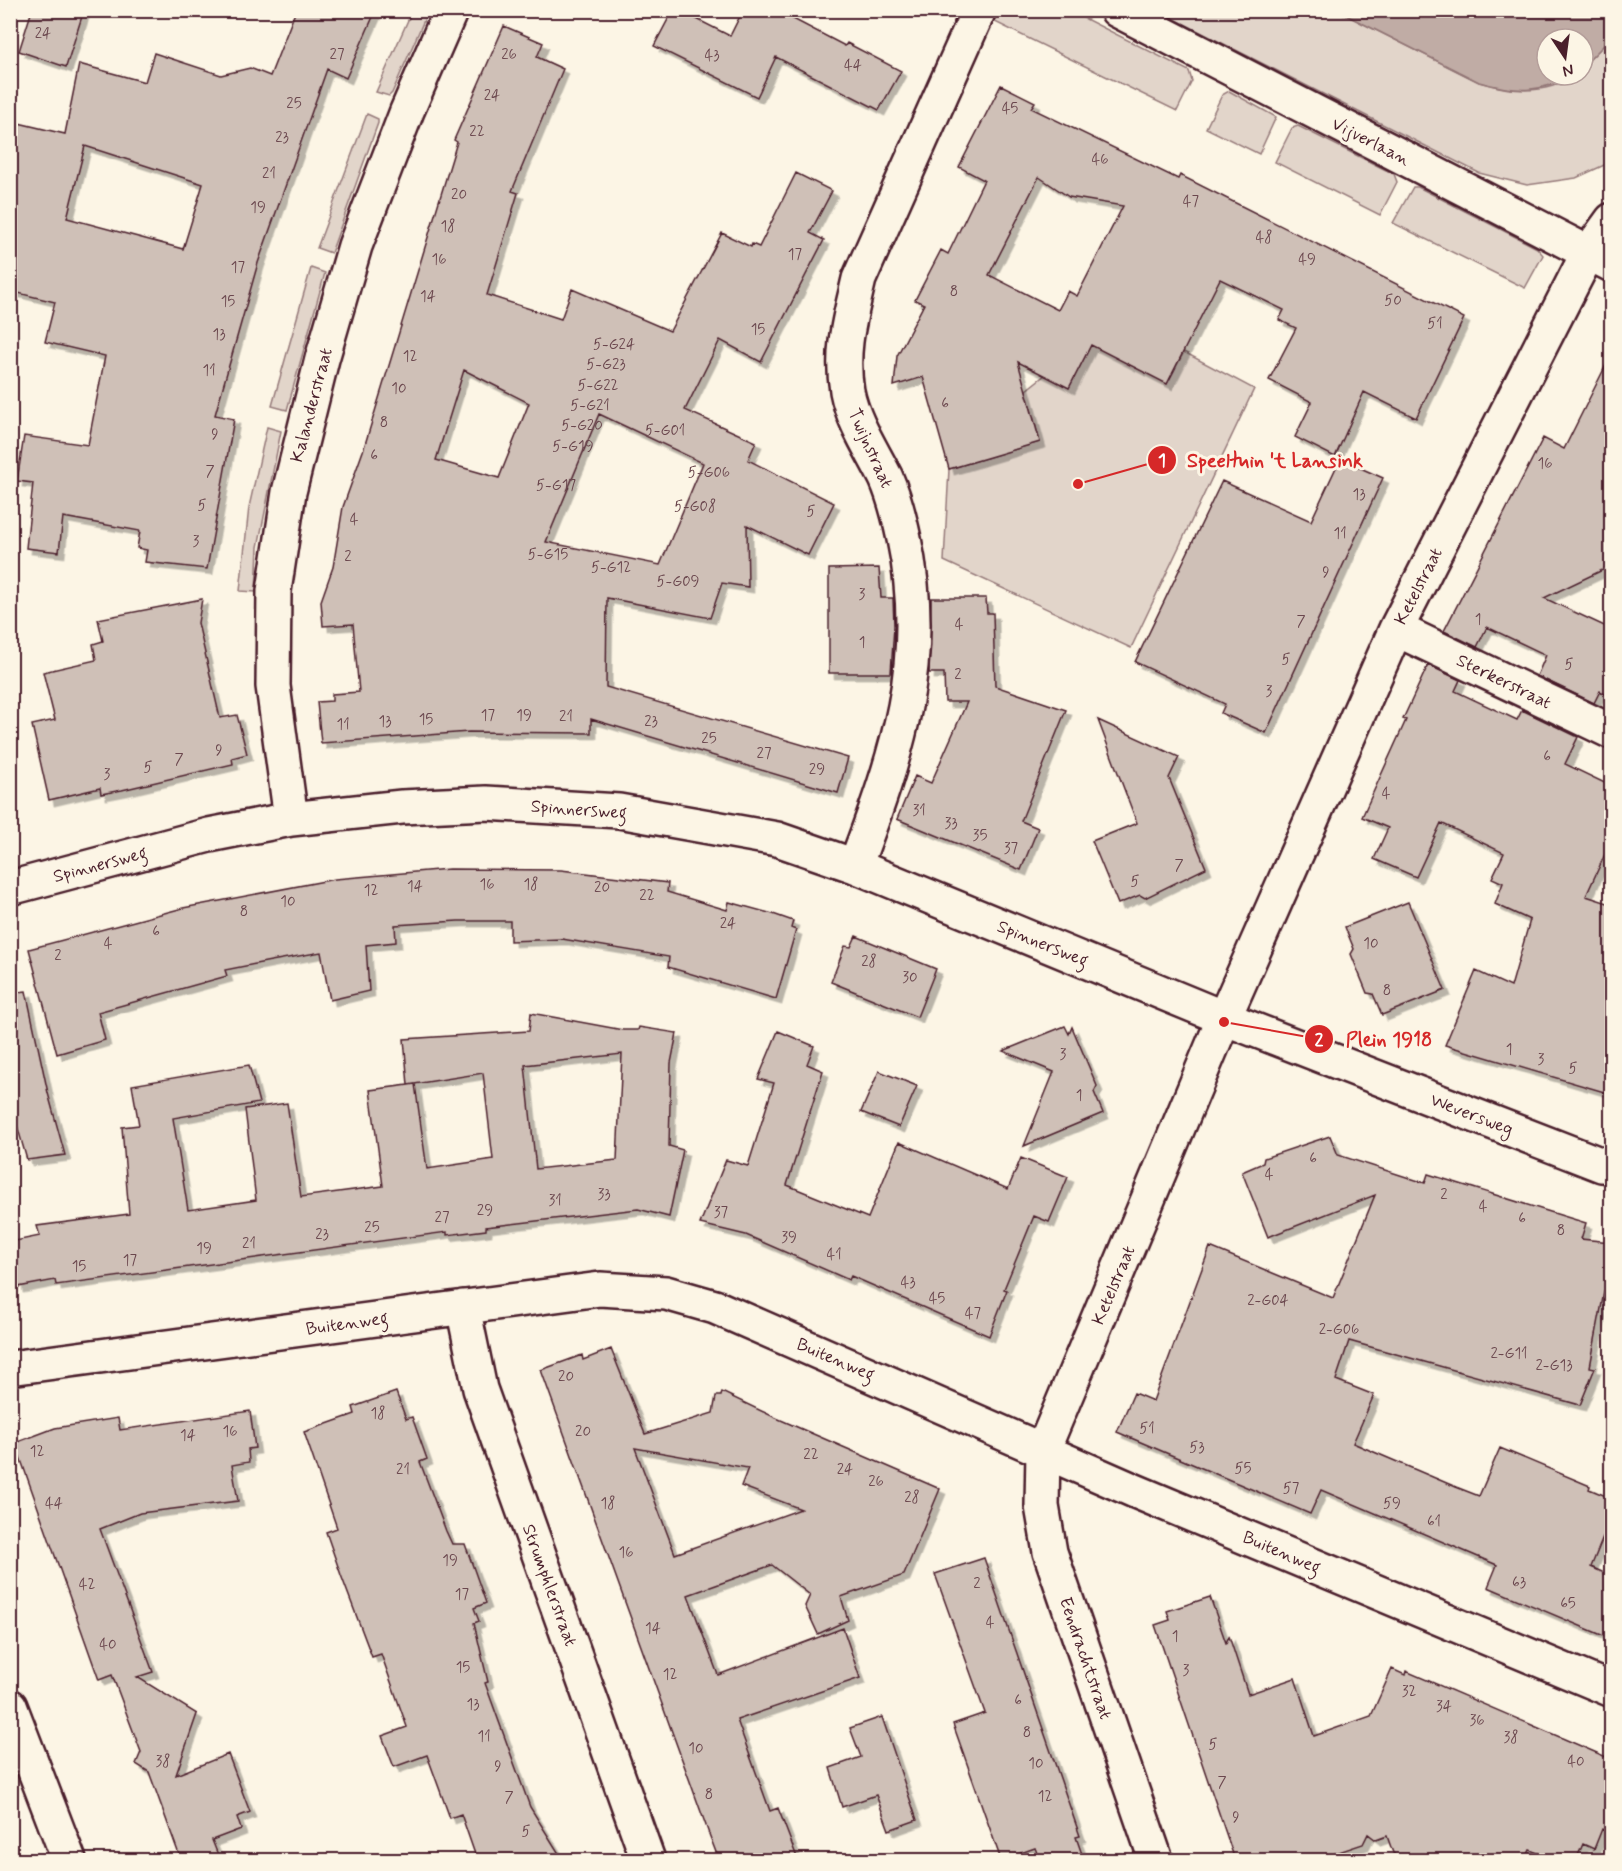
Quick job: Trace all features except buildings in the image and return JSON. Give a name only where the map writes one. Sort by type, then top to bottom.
[{"type":"street","name":"Kalanderstraat","points":[[291,819],[273,686],[274,591],[289,492],[322,359],[355,246],[407,111],[451,10]]},
{"type":"street","name":"Twijnstraat","points":[[855,866],[891,771],[904,720],[911,672],[913,591],[904,539],[887,481],[861,431],[847,392],[847,323],[859,279],[979,10]]},
{"type":"street","name":"Vijverlaan","points":[[1117,10],[1600,259]]},
{"type":"street","points":[[1600,259],[1611,220]]},
{"type":"street","name":"Ketelstraat","points":[[1043,1450],[1224,1018],[1396,629],[1600,259]]},
{"type":"street","name":"Sterkerstraat","points":[[1396,629],[1611,732]]},
{"type":"street","name":"Spinnersweg","points":[[10,888],[209,835],[291,819],[402,807],[486,803],[619,811],[777,839],[855,866],[1224,1018]]},
{"type":"street","name":"Weversweg","points":[[1224,1018],[1602,1165],[1611,1166]]},
{"type":"street","name":"Buitenweg","points":[[10,1368],[600,1289],[666,1293],[715,1307],[1043,1450],[1611,1690]]},
{"type":"street","name":"Strumphlerstraat","points":[[463,1308],[480,1389],[648,1860]]},
{"type":"street","name":"Eendrachtstraat","points":[[1043,1450],[1042,1506],[1050,1552],[1156,1860]]},
{"type":"street","points":[[10,1706],[69,1860]]},
{"type":"shaded area","points":[[412,11],[428,11],[392,93],[389,96],[376,92]]},
{"type":"shaded area","points":[[996,11],[1070,11],[1189,71],[1192,81],[1177,111],[991,20]]},
{"type":"shaded area","points":[[1159,11],[1338,11],[1479,82],[1516,90],[1547,87],[1595,87],[1595,54],[1611,38],[1611,162],[1576,178],[1527,185],[1479,173]]},
{"type":"shaded area","points":[[1338,11],[1611,11],[1611,38],[1595,54],[1595,27],[1535,27],[1535,87],[1544,87],[1516,89],[1479,82]]},
{"type":"shaded area","points":[[1229,91],[1276,117],[1259,154],[1206,128],[1222,95]]},
{"type":"shaded area","points":[[367,114],[378,119],[378,123],[331,253],[317,248]]},
{"type":"shaded area","points":[[1298,126],[1394,174],[1397,182],[1380,215],[1275,162],[1292,128]]},
{"type":"shaded area","points":[[1413,187],[1418,187],[1537,248],[1543,255],[1525,288],[1393,223]]},
{"type":"shaded area","points":[[311,268],[325,273],[287,410],[272,406]]},
{"type":"shaded area","points":[[1094,339],[1167,384],[1184,352],[1254,389],[1131,648],[944,561],[949,469],[1040,442],[1026,390],[1045,375],[1069,388]]},
{"type":"shaded area","points":[[267,427],[281,431],[258,547],[256,592],[240,591],[249,507]]},
{"type":"place","name":"Speeltuin 't Lansink","points":[[1078,484]]},
{"type":"place","name":"Plein 1918","points":[[1224,1022]]}]
